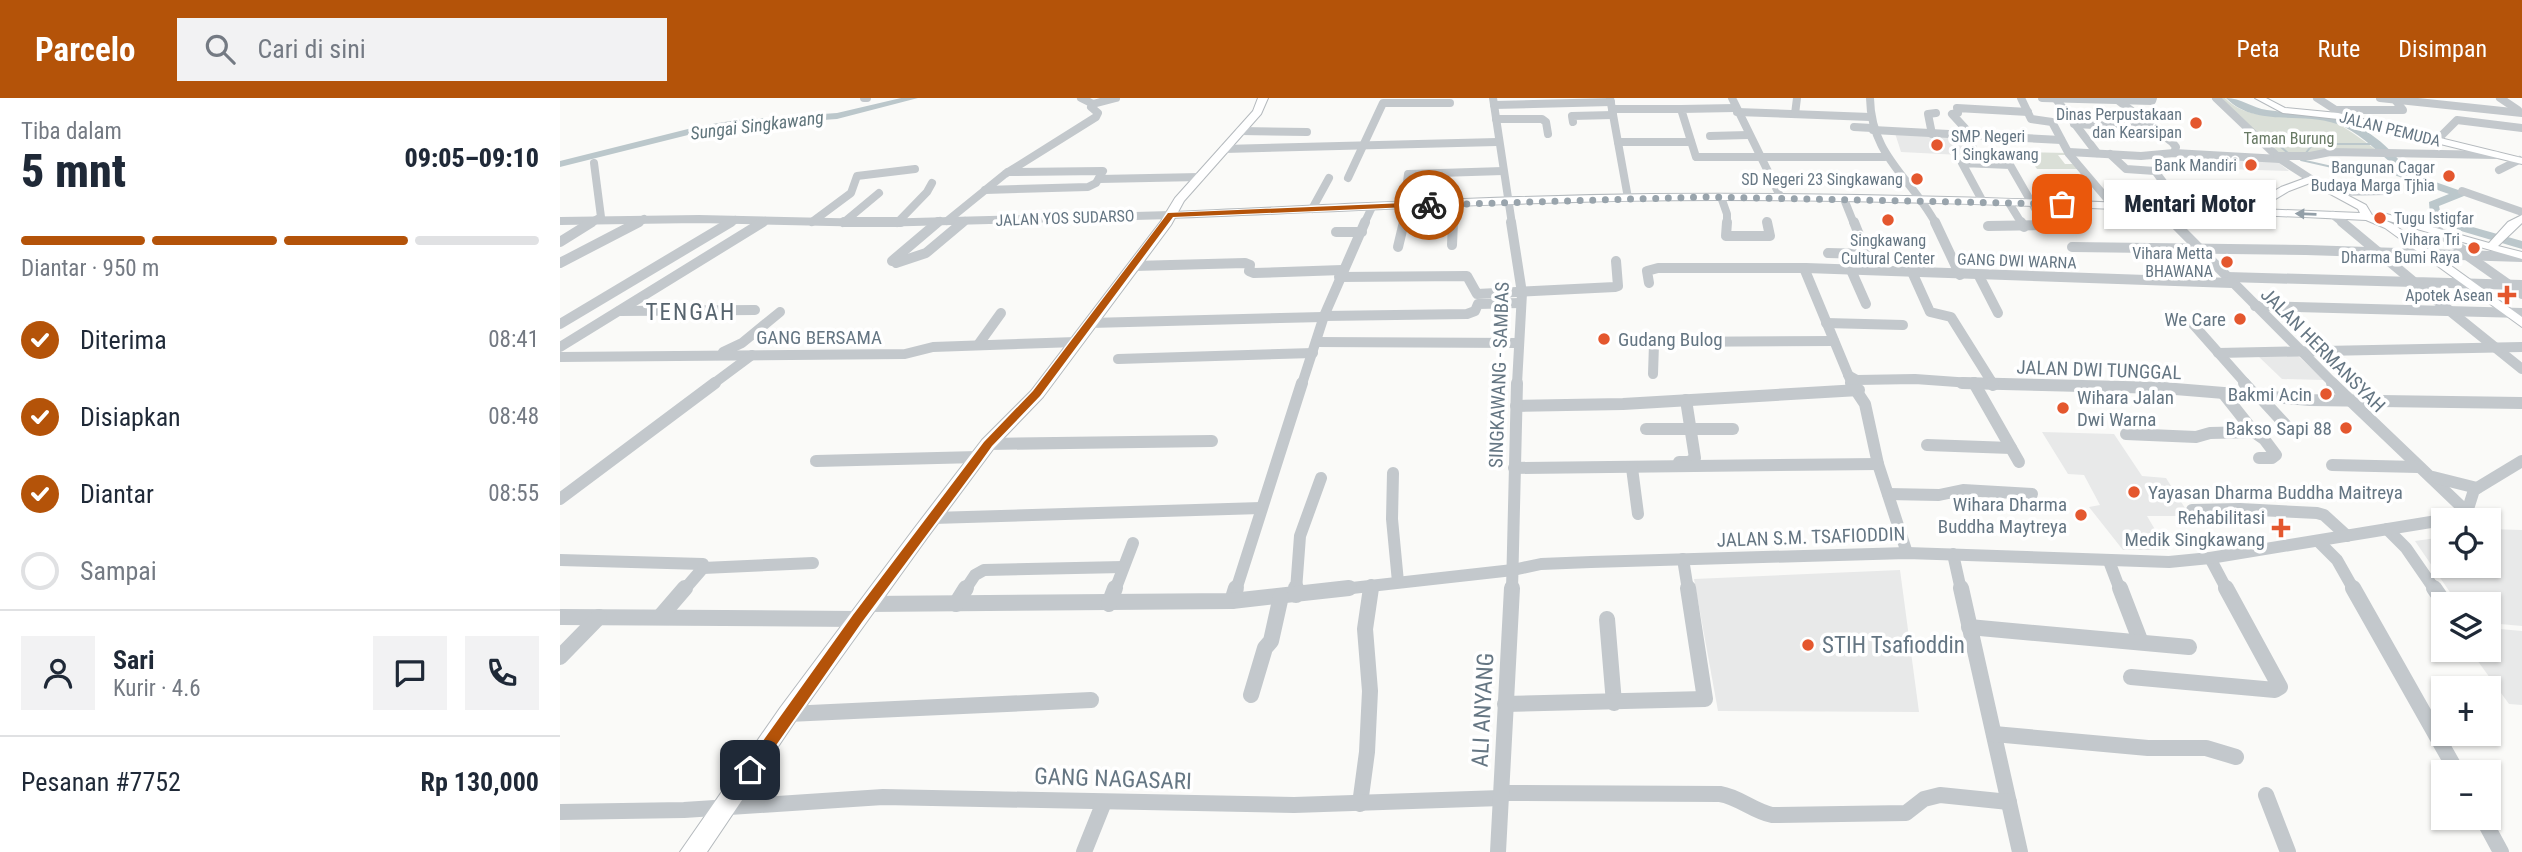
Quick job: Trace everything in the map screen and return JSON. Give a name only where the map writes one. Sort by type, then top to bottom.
[{"type":"highway","points":[[693,852],[788,714],[983,451],[1037,394],[1134,266],[1179,200],[1261,107],[1263,98]]},
{"type":"main road","name":"JALAN PEMUDA","points":[[2259,98],[2283,110],[2352,119],[2520,161]]},
{"type":"main road","points":[[2245,212],[2311,179],[2389,226],[2522,323]]},
{"type":"main road","name":"JALAN YOS SUDARSO","points":[[1171,215],[1507,201],[1721,197],[2031,203],[2333,215],[2365,212]]},
{"type":"main road","points":[[2258,205],[2269,212]]},
{"type":"main road","points":[[2365,212],[2439,232],[2497,241],[2522,257]]},
{"type":"main road","points":[[2497,241],[2520,220]]},
{"type":"main road","points":[[2389,226],[2404,223]]},
{"type":"street","points":[[1081,98],[1093,104],[1116,98]]},
{"type":"street","points":[[1671,98],[1698,157],[1885,157]]},
{"type":"street","points":[[1732,98],[1759,158],[1781,198]]},
{"type":"street","points":[[1795,114],[1797,98]]},
{"type":"street","points":[[1870,98],[1873,129],[1885,157],[1922,200],[1960,275]]},
{"type":"street","points":[[2021,98],[2032,119],[2052,122],[2069,152],[2114,206]]},
{"type":"street","points":[[2042,98],[2119,101],[2152,101],[2154,98]]},
{"type":"street","points":[[2317,98],[2352,119]]},
{"type":"street","points":[[2380,98],[2521,113]]},
{"type":"street","points":[[2441,98],[2457,106]]},
{"type":"street","points":[[2500,98],[2521,113]]},
{"type":"street","points":[[2056,99],[2097,153]]},
{"type":"street","points":[[2218,100],[2291,168],[2311,179]]},
{"type":"street","points":[[1348,178],[1384,101],[1450,103]]},
{"type":"street","points":[[1494,101],[1562,101],[1611,106],[1870,117]]},
{"type":"street","name":"SINGKAWANG - SAMBAS","points":[[1494,101],[1497,142],[1521,298],[1513,570]]},
{"type":"street","points":[[2119,101],[2175,145],[2174,153]]},
{"type":"street","points":[[2337,110],[2403,110],[2396,101]]},
{"type":"street","points":[[965,220],[926,253],[894,262],[1008,172],[1096,117],[1098,114],[1091,107],[1093,104]]},
{"type":"street","points":[[1573,122],[1572,116],[1611,106]]},
{"type":"street","points":[[1611,106],[1628,198]]},
{"type":"street","points":[[1953,114],[1958,113],[1957,108],[2028,112]]},
{"type":"street","points":[[1932,134],[1928,114],[1936,113]]},
{"type":"street","points":[[1953,114],[1967,114]]},
{"type":"street","points":[[1953,114],[1957,123],[1969,130],[1973,137]]},
{"type":"street","points":[[1496,119],[1542,119],[1546,121],[1548,134]]},
{"type":"street","points":[[2437,140],[2457,120],[2522,128]]},
{"type":"street","points":[[2074,124],[2115,127],[2111,124],[2148,125]]},
{"type":"street","points":[[1854,127],[1973,137],[2061,140]]},
{"type":"street","points":[[1240,131],[1307,134],[1301,147]]},
{"type":"street","points":[[1710,136],[1748,135]]},
{"type":"street","points":[[1224,149],[1497,142]]},
{"type":"street","points":[[1618,142],[1691,142]]},
{"type":"street","points":[[2069,152],[2145,156],[2174,153],[2280,157],[2325,152],[2496,155]]},
{"type":"street","points":[[2110,154],[2126,169],[2155,171],[2183,209]]},
{"type":"street","points":[[1437,173],[1438,161]]},
{"type":"street","points":[[2499,170],[2520,161]]},
{"type":"street","points":[[560,242],[599,220],[594,163]]},
{"type":"street","points":[[1983,202],[1962,163],[2010,166],[2045,225],[1988,226]]},
{"type":"street","points":[[812,222],[851,193],[857,176],[915,169]]},
{"type":"street","points":[[985,190],[1086,187],[1094,185],[1102,170],[1008,172]]},
{"type":"street","points":[[1398,247],[1406,206],[1408,174],[1503,171]]},
{"type":"street","points":[[1099,179],[1200,177]]},
{"type":"street","points":[[1312,209],[1329,178]]},
{"type":"street","points":[[897,223],[932,183]]},
{"type":"street","points":[[2335,192],[2387,191]]},
{"type":"street","points":[[2462,191],[2520,220]]},
{"type":"street","points":[[843,223],[879,193]]},
{"type":"street","points":[[1721,197],[1727,214],[1726,236],[1769,237],[1771,235],[1767,222]]},
{"type":"street","points":[[1844,198],[1873,271]]},
{"type":"street","points":[[2010,203],[2024,227]]},
{"type":"street","points":[[1449,204],[1448,209],[1453,213],[1452,245]]},
{"type":"street","points":[[1232,601],[1324,316],[1372,207]]},
{"type":"street","name":"JALAN HERMANSYAH","points":[[2159,208],[2350,400],[2463,508]]},
{"type":"street","points":[[982,220],[989,211]]},
{"type":"street","name":"JALAN YOS SUDARSO","points":[[560,221],[645,219],[897,223],[1171,215]]},
{"type":"street","points":[[2333,215],[2522,369]]},
{"type":"street","points":[[560,263],[645,219]]},
{"type":"street","points":[[560,324],[736,220]]},
{"type":"street","points":[[560,347],[766,221]]},
{"type":"street","points":[[1336,232],[1362,232]]},
{"type":"street","points":[[2439,232],[2522,294]]},
{"type":"street","points":[[2073,247],[2522,257]]},
{"type":"street","points":[[1828,253],[1867,254]]},
{"type":"street","points":[[2505,256],[2522,268]]},
{"type":"street","points":[[1090,323],[1467,314],[1474,313],[1478,304],[1618,286],[1616,261]]},
{"type":"street","points":[[1134,266],[1245,263],[1250,265],[1249,271],[1254,273],[1467,276],[1477,294],[1521,298]]},
{"type":"street","points":[[1804,268],[1834,341],[1856,383],[1870,421],[1878,464],[1907,553]]},
{"type":"street","name":"GANG DWI WARNA","points":[[1649,283],[1647,271],[1652,269],[1804,268],[1979,276],[2522,285]]},
{"type":"street","points":[[1850,270],[1866,304]]},
{"type":"street","points":[[1912,272],[1930,312],[1951,317],[1993,385]]},
{"type":"street","points":[[1979,276],[1998,313]]},
{"type":"street","points":[[2255,306],[2522,313]]},
{"type":"street","points":[[615,312],[755,310]]},
{"type":"street","points":[[720,355],[741,343],[780,312]]},
{"type":"street","points":[[978,345],[1001,313]]},
{"type":"street","points":[[1826,323],[1903,325]]},
{"type":"street","points":[[2192,323],[2292,432]]},
{"type":"street","points":[[1653,374],[1654,344],[1657,342],[1834,341]]},
{"type":"street","name":"GANG BERSAMA","points":[[560,357],[905,354],[933,347],[1076,342]]},
{"type":"street","points":[[1118,359],[1315,348],[1520,343]]},
{"type":"street","points":[[2218,353],[2522,346]]},
{"type":"street","points":[[560,499],[752,355]]},
{"type":"street","points":[[1974,382],[2019,462]]},
{"type":"street","name":"JALAN DWI TUNGGAL","points":[[1516,406],[1686,400],[1856,383],[1974,382],[1993,385],[2163,388],[2350,400],[2522,403]]},
{"type":"street","points":[[2223,393],[2276,455],[2272,458],[2259,458]]},
{"type":"street","points":[[1654,462],[1693,460],[1686,400]]},
{"type":"street","points":[[1646,429],[1733,429]]},
{"type":"street","points":[[2126,434],[2196,437],[2210,433],[2254,432]]},
{"type":"street","points":[[816,461],[1212,441]]},
{"type":"street","points":[[1927,445],[2011,448]]},
{"type":"street","points":[[2468,508],[2472,493],[2477,488],[2522,461]]},
{"type":"street","points":[[1514,468],[1878,464]]},
{"type":"street","points":[[2332,465],[2419,468],[2441,481],[2477,488]]},
{"type":"street","points":[[1632,468],[1638,514]]},
{"type":"street","points":[[1393,472],[1392,519],[1398,582]]},
{"type":"street","points":[[1251,695],[1265,648],[1271,641],[1288,596],[1300,536],[1321,478]]},
{"type":"street","points":[[1888,494],[1938,495],[1962,490],[2032,494]]},
{"type":"street","points":[[933,518],[1261,508]]},
{"type":"street","points":[[2192,510],[2240,509],[2317,513],[2347,536]]},
{"type":"street","name":"JALAN S.M. TSAFIODDIN","points":[[1513,570],[1541,564],[1907,553],[2109,561],[2210,558],[2431,522]]},
{"type":"street","points":[[2387,529],[2406,548],[2437,592]]},
{"type":"street","points":[[1109,604],[1133,542]]},
{"type":"street","points":[[2319,542],[2337,560],[2450,760]]},
{"type":"street","points":[[1953,554],[2020,852]]},
{"type":"street","points":[[2131,677],[2276,690],[2280,687],[2210,558]]},
{"type":"street","points":[[1505,704],[1705,699],[1683,559]]},
{"type":"street","points":[[560,560],[697,562],[703,564],[703,568]]},
{"type":"street","points":[[2109,561],[2140,640]]},
{"type":"street","points":[[660,617],[703,568],[813,563]]},
{"type":"street","points":[[956,604],[975,575],[984,570],[1123,567]]},
{"type":"street","points":[[560,617],[863,611],[956,604],[1232,601],[1513,570]]},
{"type":"street","name":"ALI ANYANG","points":[[1497,852],[1513,570]]},
{"type":"street","points":[[1360,804],[1367,752],[1370,691],[1366,629],[1371,585]]},
{"type":"street","points":[[560,657],[599,617]]},
{"type":"street","points":[[1606,618],[1614,703]]},
{"type":"street","points":[[1969,627],[2189,647]]},
{"type":"street","points":[[788,714],[1091,701]]},
{"type":"street","points":[[1994,734],[2148,748],[2206,748],[2236,757]]},
{"type":"street","points":[[1501,796],[1729,794],[1752,811],[1772,815],[1906,813],[1924,799],[1940,795],[2009,802]]},
{"type":"street","points":[[2266,795],[2288,852]]},
{"type":"street","name":"GANG NAGASARI","points":[[724,807],[883,797],[1228,805],[1360,804],[1501,796]]},
{"type":"street","points":[[1084,852],[1104,802]]},
{"type":"street","points":[[560,812],[724,807]]},
{"type":"street","points":[[2489,830],[2501,852]]},
{"type":"shaded area","name":"SMP Negeri 1 Singkawang","points":[[1895,133],[1974,138],[1980,156],[1901,152]]},
{"type":"shaded area","points":[[2211,157],[2274,159],[2289,171],[2224,169]]},
{"type":"shaded area","points":[[2296,354],[2324,380],[2282,379],[2257,355]]},
{"type":"shaded area","name":"Yayasan Dharma Buddha Maitreya","points":[[2042,432],[2114,434],[2142,476],[2166,478],[2190,516],[2147,516],[2167,550],[2123,550],[2089,507],[2100,505],[2084,475],[2068,474]]},
{"type":"shaded area","points":[[2501,529],[2522,530],[2522,626],[2501,624],[2501,592],[2450,592],[2440,578],[2501,578]]},
{"type":"shaded area","points":[[2431,539],[2431,564],[2415,541]]},
{"type":"shaded area","name":"STIH Tsafioddin","points":[[1900,570],[1919,712],[1718,711],[1694,579]]},
{"type":"shaded area","points":[[2501,629],[2522,631],[2522,705],[2509,704],[2501,693],[2501,676],[2489,676],[2478,662],[2501,662]]},
{"type":"green space","name":"Taman Burung","points":[[2219,98],[2225,98],[2235,106],[2259,114],[2312,117],[2330,121],[2353,133],[2380,153],[2282,157]]},
{"type":"green space","points":[[2024,152],[2067,153],[2068,155],[2058,155],[2065,164],[2076,164],[2081,169],[2037,169]]},
{"type":"waterway","name":"Sungai Singkawang","points":[[560,164],[700,129],[737,123],[837,116],[913,98]]},
{"type":"waterway","name":"Sungai Singkawang","points":[[2231,98],[2240,106],[2253,110],[2328,118],[2348,125],[2394,160],[2400,168],[2398,173],[2460,194],[2433,204],[2434,213],[2465,229],[2522,245]]},
{"type":"waterway","points":[[2289,154],[2281,147],[2283,142],[2298,141]]},
{"type":"waterway","points":[[2305,154],[2313,144],[2373,144]]},
{"type":"waterway","points":[[2301,160],[2332,167],[2398,173]]},
{"type":"way so far","points":[[1429,205],[1703,197],[2062,204]]},
{"type":"place","name":"Dinas Perpustakaan dan Kearsipan","points":[[2196,123]]},
{"type":"place","name":"SMP Negeri 1 Singkawang","points":[[1937,145]]},
{"type":"place","name":"Bank Mandiri","points":[[2251,165]]},
{"type":"place","name":"Bangunan Cagar Budaya Marga Tjhia","points":[[2449,176]]},
{"type":"place","name":"SD Negeri 23 Singkawang","points":[[1917,179]]},
{"type":"place","name":"Mentari Motor","points":[[2062,204]]},
{"type":"place","name":"Tugu Istigfar","points":[[2380,218]]},
{"type":"place","name":"Singkawang Cultural Center","points":[[1888,220]]},
{"type":"place","name":"Vihara Tri Dharma Bumi Raya","points":[[2474,248]]},
{"type":"place","name":"Vihara Metta BHAWANA","points":[[2227,262]]},
{"type":"place","name":"Apotek Asean","points":[[2507,295]]},
{"type":"place","name":"We Care","points":[[2240,319]]},
{"type":"place","name":"Gudang Bulog","points":[[1604,339]]},
{"type":"place","name":"Bakmi Acin","points":[[2326,394]]},
{"type":"place","name":"Wihara Jalan Dwi Warna","points":[[2063,408]]},
{"type":"place","name":"Bakso Sapi 88","points":[[2346,428]]},
{"type":"place","name":"Yayasan Dharma Buddha Maitreya","points":[[2134,492]]},
{"type":"place","name":"Wihara Dharma Buddha Maytreya","points":[[2081,515]]},
{"type":"place","name":"Rehabilitasi Medik Singkawang","points":[[2281,528]]},
{"type":"place","name":"STIH Tsafioddin","points":[[1808,645]]},
{"type":"district","name":"TENGAH","points":[[691,312]]},
{"type":"route","points":[[750,770],[857,618],[988,444],[1037,394],[1171,215],[1429,205]]}]
